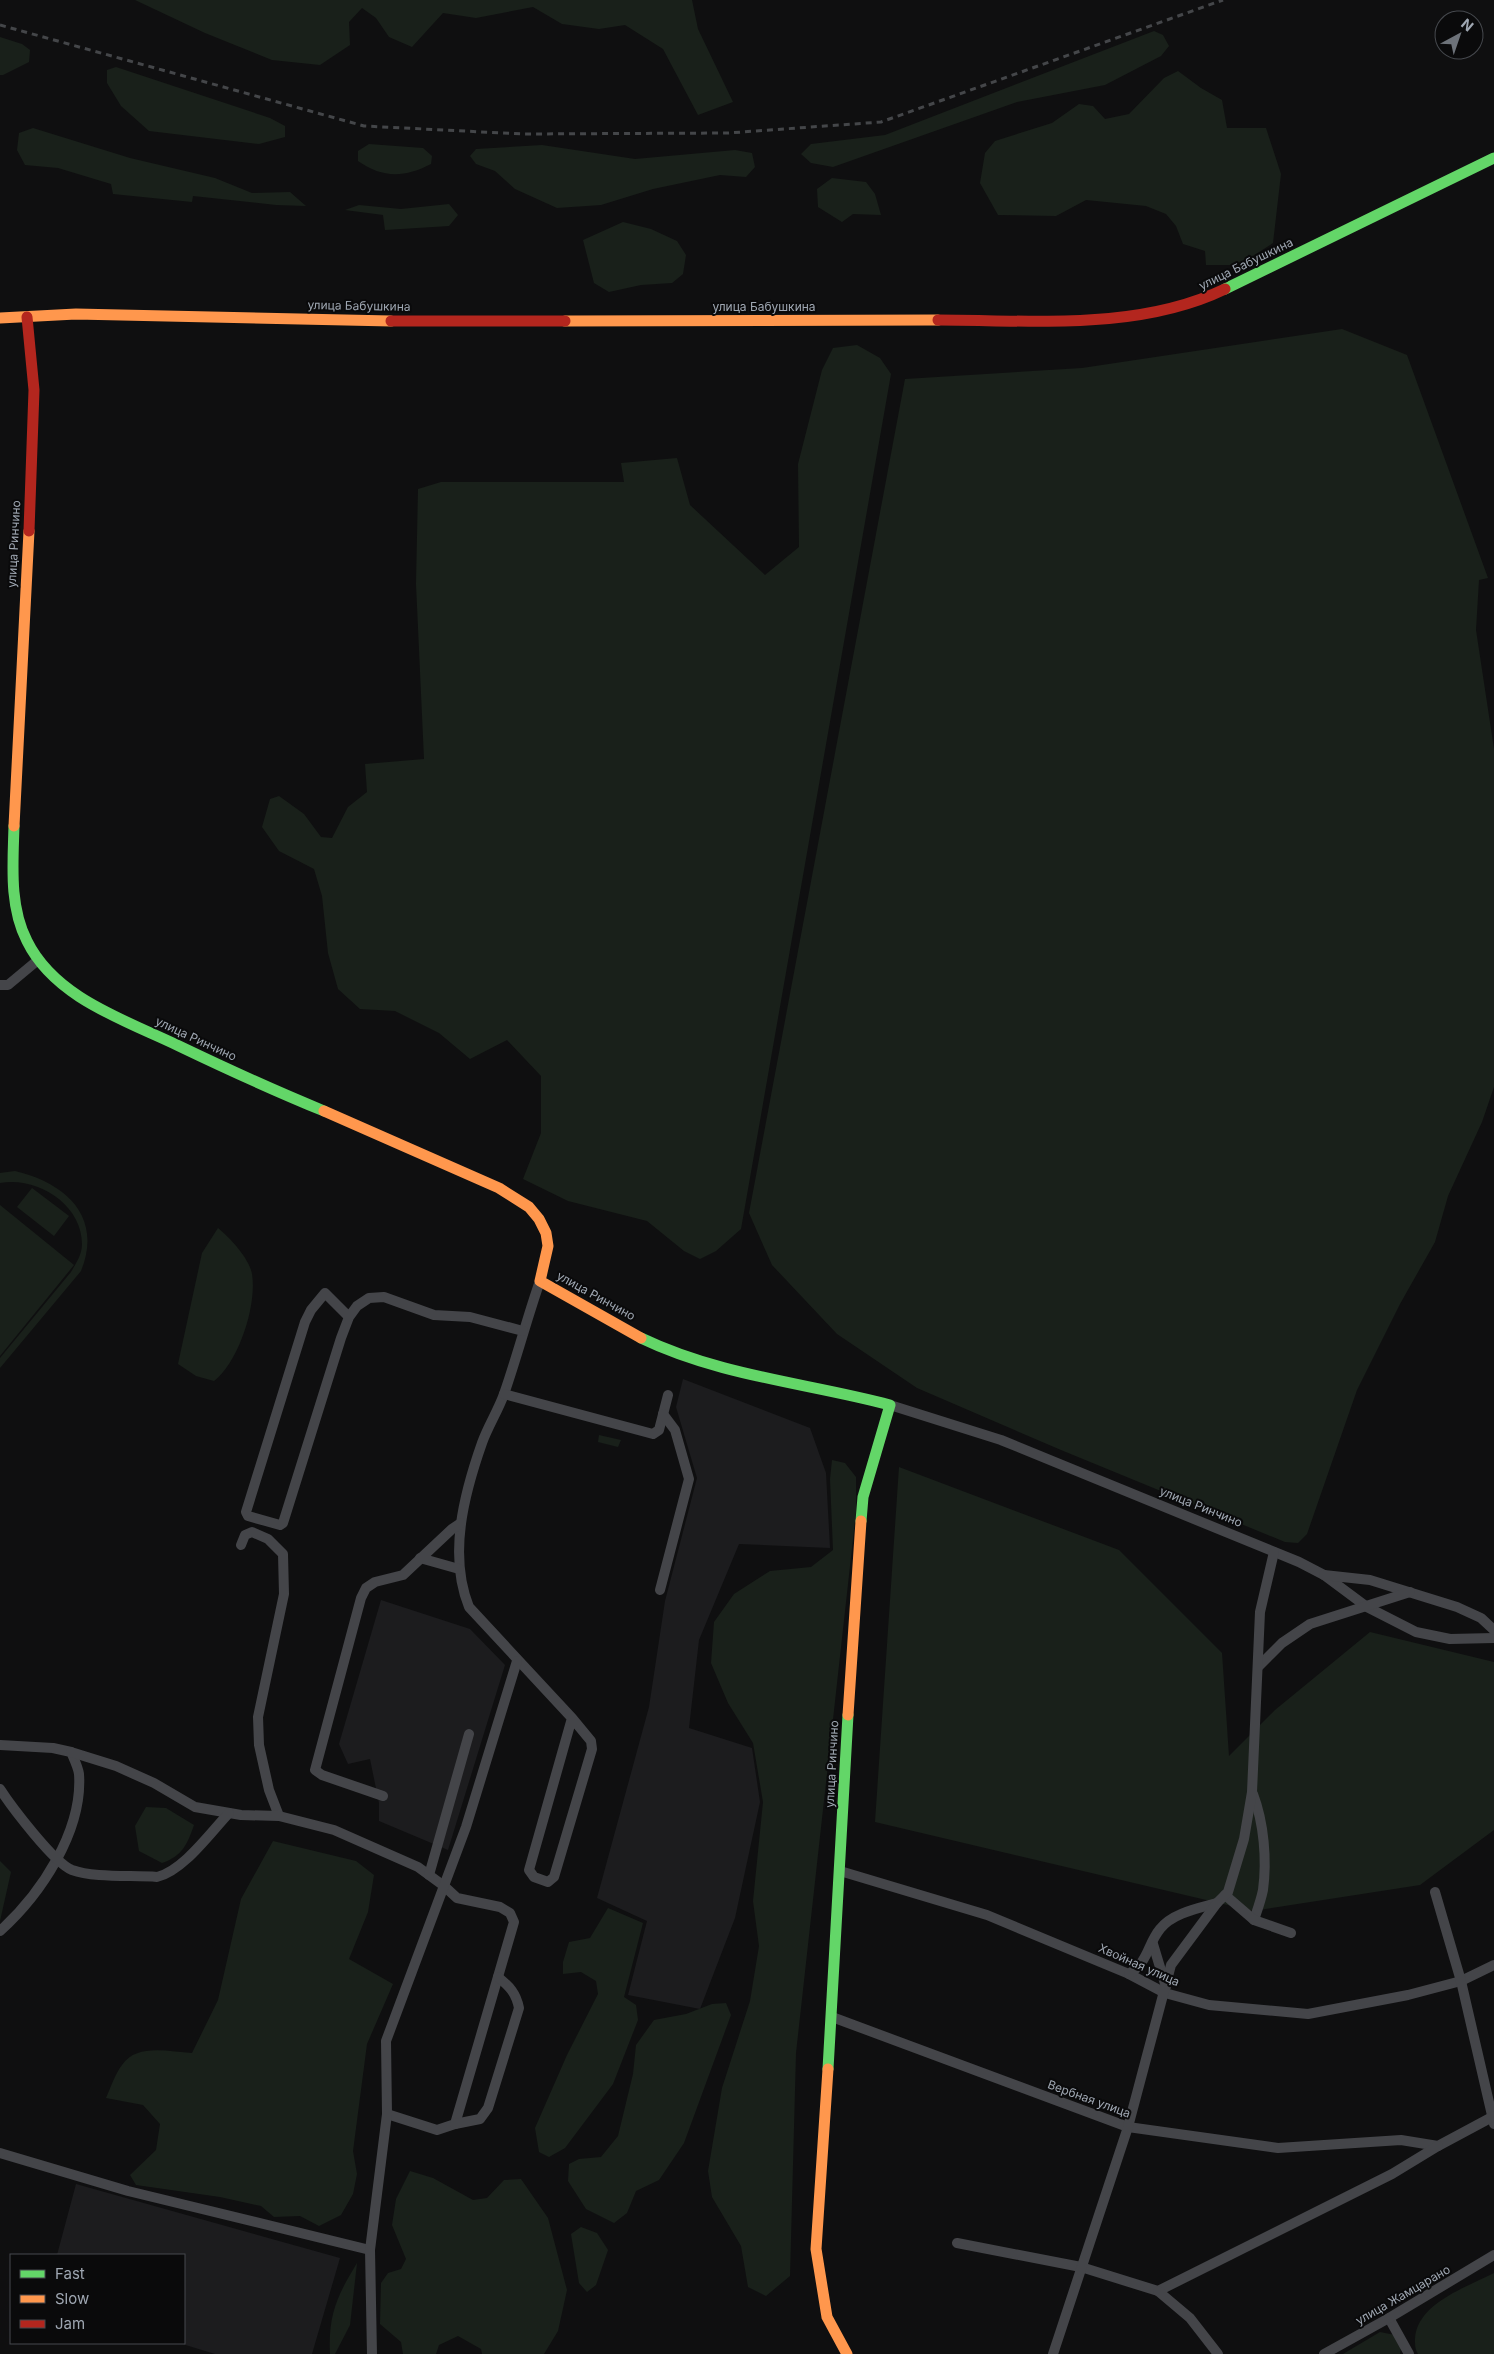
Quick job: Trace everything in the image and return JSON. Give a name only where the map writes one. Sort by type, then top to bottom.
[{"type":"street","name":"улица Бабушкина","points":[[0,318],[76,314],[354,321],[1060,320],[1127,317],[1200,301],[1494,158]]},
{"type":"street","name":"улица Ринчино","points":[[27,317],[34,390],[34,419],[15,783],[13,874],[16,912],[26,940],[38,960],[60,982],[89,1003],[265,1087],[386,1137],[499,1188],[529,1206],[539,1219],[546,1233],[548,1246],[540,1281],[676,1354],[712,1366],[768,1380],[849,1393],[1001,1440],[1274,1552],[1324,1575],[1367,1607],[1416,1632],[1450,1638],[1494,1638]]},
{"type":"street","points":[[0,985],[8,985],[38,960]]},
{"type":"street","points":[[540,1281],[504,1394],[482,1442],[464,1506],[459,1569],[460,1587],[469,1607],[517,1661],[572,1718],[591,1741],[592,1749],[554,1877],[548,1882],[534,1877],[529,1870],[572,1718]]},
{"type":"street","points":[[349,1317],[325,1293],[311,1310],[305,1322],[246,1512],[248,1516],[280,1525],[283,1522],[349,1317],[357,1306],[369,1298],[384,1297],[434,1315],[470,1318],[523,1331]]},
{"type":"street","points":[[504,1394],[653,1434],[659,1430],[668,1394]]},
{"type":"street","name":"улица Ринчино","points":[[847,2354],[827,2317],[816,2249],[863,1497],[890,1405]]},
{"type":"street","points":[[660,1590],[689,1479],[675,1430],[663,1414]]},
{"type":"street","points":[[383,1796],[322,1775],[315,1770],[316,1760],[361,1598],[366,1588],[375,1582],[403,1576],[452,1529],[462,1523]]},
{"type":"street","points":[[241,1545],[245,1535],[252,1532],[268,1539],[283,1554],[284,1594],[258,1717],[259,1745],[269,1790],[279,1816]]},
{"type":"street","points":[[1053,2354],[1128,2127],[1171,1965],[1228,1892],[1244,1840],[1252,1792],[1260,1666],[1260,1612],[1274,1552]]},
{"type":"street","points":[[420,1558],[459,1569]]},
{"type":"street","points":[[1324,1575],[1370,1580],[1410,1592],[1481,1618],[1494,1630]]},
{"type":"street","points":[[1260,1666],[1282,1643],[1310,1624],[1410,1592]]},
{"type":"street","points":[[372,2354],[370,2250],[387,2114],[386,2041],[466,1827],[517,1661]]},
{"type":"street","points":[[430,1875],[469,1734]]},
{"type":"street","points":[[0,1745],[53,1748],[116,1766],[154,1783],[195,1807],[229,1813],[279,1816],[334,1830],[418,1867],[457,1898],[500,1907],[513,1917],[514,1922],[455,2124]]},
{"type":"street","points":[[0,1931],[17,1916],[67,1842],[77,1806],[79,1773],[71,1752]]},
{"type":"street","points":[[0,1789],[56,1859],[70,1870],[88,1874],[162,1876],[177,1867],[229,1813]]},
{"type":"street","points":[[1252,1792],[1260,1813],[1263,1853],[1263,1891],[1254,1920]]},
{"type":"street","name":"Хвойная улица","points":[[840,1871],[987,1915],[1129,1974],[1153,1986],[1209,2004],[1308,2014],[1408,1995],[1461,1981],[1494,1965]]},
{"type":"street","points":[[1158,2290],[1392,2174],[1438,2146],[1493,2119],[1461,1981],[1435,1892]]},
{"type":"street","points":[[1221,1899],[1254,1920],[1291,1933]]},
{"type":"street","points":[[1129,1974],[1142,1963],[1159,1930],[1169,1920],[1221,1899]]},
{"type":"street","points":[[1153,1944],[1165,1990]]},
{"type":"street","points":[[1153,1986],[1158,1961]]},
{"type":"street","points":[[387,2114],[437,2130],[480,2119],[485,2115],[519,2008],[517,1997],[512,1988],[498,1977]]},
{"type":"street","name":"Вербная улица","points":[[832,2017],[1128,2127],[1278,2148],[1401,2140],[1438,2146]]},
{"type":"street","points":[[0,2153],[128,2191],[370,2250]]},
{"type":"street","points":[[957,2244],[1081,2267],[1158,2290],[1190,2318],[1218,2354]]},
{"type":"street","name":"улица Жамцарано","points":[[1324,2354],[1389,2318],[1494,2255]]},
{"type":"street","points":[[1389,2318],[1409,2354]]},
{"type":"shaded area","points":[[135,0],[692,0],[698,29],[733,102],[698,115],[663,49],[625,25],[599,29],[562,24],[533,7],[476,18],[443,13],[412,47],[389,37],[376,18],[362,8],[349,22],[350,45],[320,65],[272,60],[205,33]]},
{"type":"shaded area","points":[[1154,31],[1163,35],[1169,46],[1161,56],[1105,85],[1017,102],[833,167],[811,163],[801,154],[811,144],[885,135]]},
{"type":"shaded area","points":[[0,37],[22,44],[30,50],[29,62],[0,75]]},
{"type":"shaded area","points":[[116,67],[270,118],[285,126],[285,137],[259,144],[149,131],[121,106],[107,83],[107,70]]},
{"type":"shaded area","points":[[1178,71],[1201,88],[1222,100],[1227,128],[1266,128],[1281,174],[1273,243],[1239,265],[1206,265],[1205,251],[1183,244],[1176,226],[1166,214],[1146,206],[1086,200],[1056,216],[998,215],[980,183],[985,153],[995,141],[1052,123],[1079,104],[1093,106],[1105,119],[1129,114],[1164,78]]},
{"type":"shaded area","points":[[33,128],[130,158],[215,178],[252,193],[290,192],[306,206],[276,205],[193,196],[192,202],[113,194],[111,184],[58,168],[25,165],[17,150],[19,133]]},
{"type":"shaded area","points":[[369,144],[423,148],[432,156],[431,164],[402,174],[376,171],[358,161],[358,151]]},
{"type":"shaded area","points":[[542,145],[635,159],[735,150],[752,153],[755,167],[746,177],[720,175],[653,189],[601,205],[557,208],[515,189],[495,171],[476,164],[470,156],[476,149]]},
{"type":"shaded area","points":[[832,178],[866,182],[875,194],[881,215],[853,214],[842,222],[818,207],[817,189]]},
{"type":"shaded area","points":[[449,204],[458,215],[449,226],[385,230],[383,215],[345,210],[359,205],[401,209]]},
{"type":"shaded area","points":[[623,222],[651,229],[677,241],[686,255],[683,274],[672,283],[641,285],[609,292],[594,283],[583,240]]},
{"type":"shaded area","points":[[1342,329],[1407,355],[1488,578],[1479,580],[1476,630],[1494,749],[1494,1087],[1482,1122],[1448,1196],[1435,1242],[1400,1304],[1357,1390],[1307,1534],[1298,1543],[1285,1542],[1061,1450],[917,1388],[837,1334],[772,1265],[749,1213],[905,379],[1082,368]]},
{"type":"shaded area","points":[[857,345],[880,358],[891,374],[741,1229],[716,1251],[700,1259],[684,1251],[647,1221],[568,1201],[523,1179],[541,1133],[541,1076],[507,1040],[470,1059],[439,1033],[395,1011],[360,1009],[338,989],[328,953],[322,896],[314,869],[279,851],[262,827],[270,799],[279,796],[304,814],[321,837],[332,838],[348,807],[367,792],[365,764],[424,759],[416,584],[418,489],[441,482],[624,482],[621,463],[677,458],[690,505],[765,575],[799,547],[798,464],[822,370],[833,348]]},
{"type":"shaded area","points":[[15,1171],[50,1184],[75,1205],[83,1219],[87,1234],[87,1252],[81,1271],[0,1368],[0,1358],[71,1272],[82,1248],[80,1230],[74,1217],[66,1205],[55,1196],[28,1184],[0,1183],[0,1173]]},
{"type":"shaded area","points":[[32,1188],[69,1216],[54,1236],[17,1207]]},
{"type":"shaded area","points":[[0,1205],[74,1265],[0,1356]]},
{"type":"shaded area","points":[[218,1228],[247,1261],[252,1274],[253,1287],[249,1316],[238,1347],[223,1372],[214,1381],[196,1376],[178,1364],[202,1253]]},
{"type":"shaded area","points":[[683,1379],[810,1428],[826,1473],[830,1548],[739,1544],[699,1640],[689,1728],[752,1748],[760,1802],[735,1918],[700,2009],[628,1995],[647,1921],[597,1898],[649,1707],[665,1601],[697,1478],[676,1407]]},
{"type":"shaded area","points":[[599,1435],[621,1440],[618,1447],[598,1442]]},
{"type":"shaded area","points":[[832,1460],[845,1463],[856,1477],[856,1512],[796,2053],[790,2276],[766,2296],[748,2287],[741,2246],[712,2197],[708,2171],[722,2088],[750,2001],[759,1946],[753,1901],[763,1802],[753,1743],[728,1703],[711,1663],[714,1622],[734,1594],[770,1571],[811,1567],[833,1550],[830,1479]]},
{"type":"shaded area","points":[[899,1467],[1119,1550],[1222,1653],[1229,1756],[1275,1710],[1370,1632],[1494,1662],[1494,1830],[1420,1885],[1253,1911],[875,1822]]},
{"type":"shaded area","points":[[381,1600],[470,1629],[505,1665],[448,1850],[379,1821],[379,1803],[370,1759],[348,1764],[339,1744]]},
{"type":"shaded area","points":[[146,1807],[166,1808],[194,1825],[183,1849],[174,1857],[162,1863],[139,1851],[135,1826]]},
{"type":"shaded area","points":[[273,1841],[356,1861],[374,1875],[368,1912],[349,1959],[393,1984],[367,2044],[353,2151],[357,2174],[353,2194],[341,2215],[319,2226],[300,2216],[274,2217],[261,2206],[220,2197],[136,2185],[130,2175],[156,2150],[160,2124],[143,2105],[106,2098],[115,2076],[128,2058],[145,2051],[154,2050],[192,2053],[218,2000],[241,1899]]},
{"type":"shaded area","points":[[0,1861],[11,1872],[0,1921]]},
{"type":"shaded area","points":[[608,1908],[643,1923],[624,1997],[636,2005],[638,2020],[613,2084],[565,2148],[549,2157],[539,2152],[535,2128],[567,2055],[598,1994],[596,1981],[581,1972],[563,1974],[563,1962],[569,1942],[590,1938]]},
{"type":"shaded area","points":[[726,2003],[731,2015],[684,2143],[659,2180],[636,2191],[627,2213],[614,2223],[586,2209],[568,2181],[569,2164],[579,2159],[601,2157],[618,2136],[633,2074],[636,2045],[654,2020],[686,2014],[712,2004]]},
{"type":"shaded area","points":[[410,2171],[433,2178],[473,2200],[487,2198],[504,2180],[521,2179],[548,2218],[567,2290],[558,2331],[544,2354],[482,2354],[481,2349],[458,2336],[439,2345],[436,2354],[403,2354],[401,2342],[380,2324],[381,2283],[388,2273],[401,2269],[406,2259],[392,2225],[396,2199]]},
{"type":"shaded area","points":[[76,2184],[340,2258],[312,2354],[215,2354],[182,2344],[185,2344],[185,2254],[57,2254]]},
{"type":"shaded area","points":[[581,2227],[597,2233],[608,2250],[596,2285],[587,2292],[579,2283],[571,2234]]},
{"type":"shaded area","points":[[357,2263],[350,2325],[335,2354],[330,2354],[332,2317],[335,2306]]},
{"type":"shaded area","points":[[1494,2273],[1494,2354],[1418,2354],[1415,2347],[1415,2339],[1418,2326],[1424,2315],[1445,2298]]},
{"type":"shaded area","points":[[1380,2332],[1395,2335],[1401,2346],[1400,2354],[1343,2354]]},
{"type":"railway","points":[[0,25],[364,126],[523,134],[728,133],[881,122],[1223,0]]},
{"type":"traffic: fast","points":[[1225,289],[1494,158]]},
{"type":"traffic: fast","points":[[14,826],[13,885],[17,914],[27,941],[39,961],[55,978],[93,1005],[115,1016],[251,1080],[324,1111]]},
{"type":"traffic: fast","points":[[641,1338],[671,1351],[733,1370],[890,1405],[863,1497],[861,1521]]},
{"type":"traffic: fast","points":[[828,2069],[848,1715]]},
{"type":"traffic: slow","points":[[0,318],[76,314],[391,321]]},
{"type":"traffic: slow","points":[[565,321],[938,320]]},
{"type":"traffic: slow","points":[[14,826],[29,531]]},
{"type":"traffic: slow","points":[[324,1111],[499,1188],[529,1207],[539,1219],[546,1233],[548,1246],[540,1281],[641,1338]]},
{"type":"traffic: slow","points":[[848,1715],[861,1521]]},
{"type":"traffic: slow","points":[[828,2069],[816,2249],[827,2317],[847,2354]]},
{"type":"traffic: jam","points":[[938,320],[1047,321],[1121,317],[1157,312],[1192,302],[1225,289]]},
{"type":"traffic: jam","points":[[27,317],[34,390],[29,531]]},
{"type":"traffic: jam","points":[[391,321],[565,321]]}]
